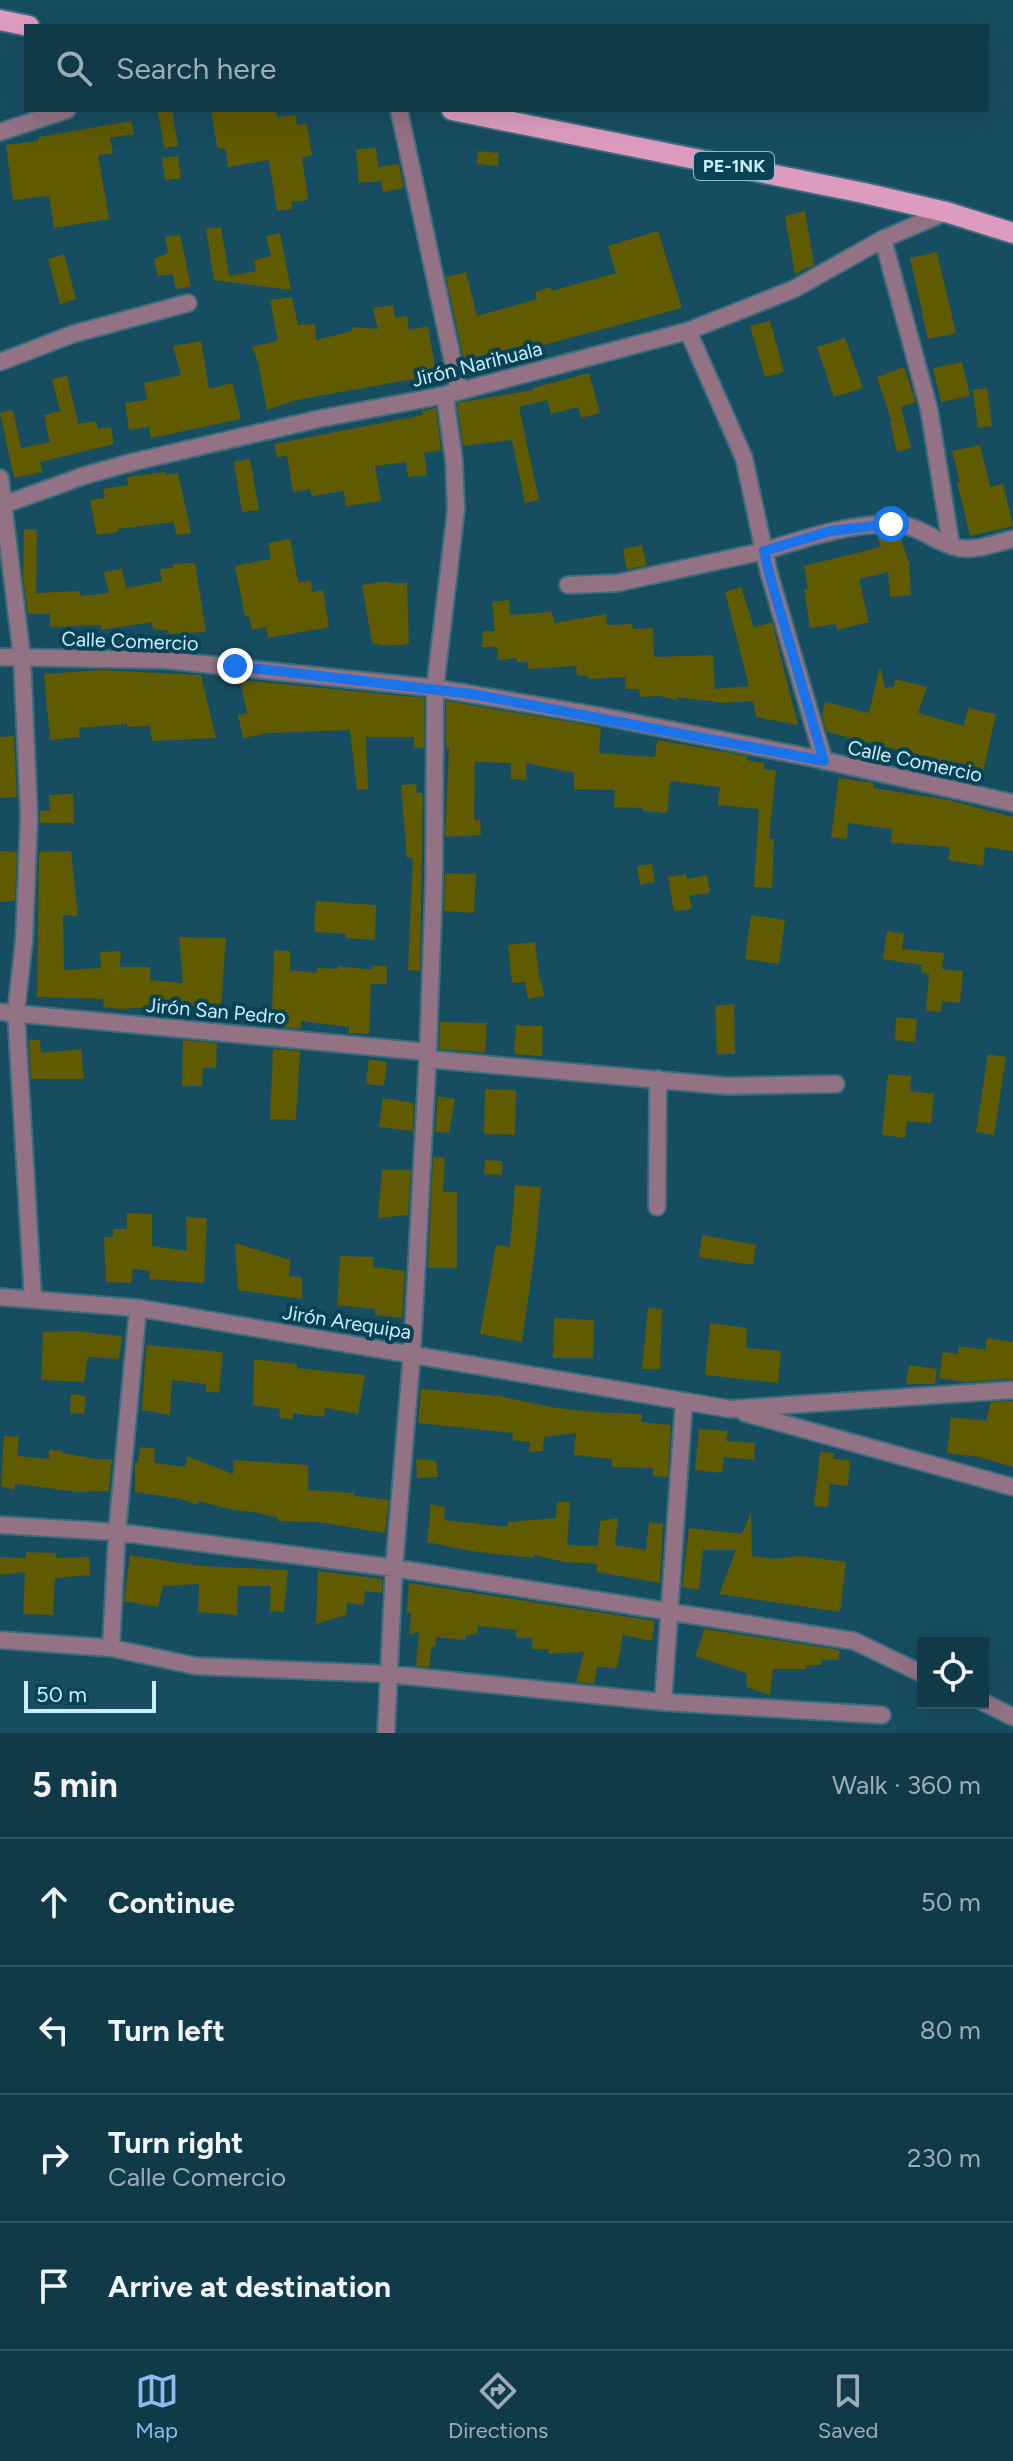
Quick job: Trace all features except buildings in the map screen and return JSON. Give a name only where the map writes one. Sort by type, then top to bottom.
[{"type":"main road","points":[[0,20],[24,25]]},
{"type":"main road","name":"PE-1NK","points":[[462,112],[687,156],[946,212],[1013,233]]},
{"type":"street","points":[[0,132],[61,112]]},
{"type":"street","points":[[386,1733],[394,1568],[412,1353],[428,1055],[434,882],[435,688],[456,510],[452,392],[399,112]]},
{"type":"street","name":"Jirón Narihuala","points":[[2,505],[133,462],[452,392],[688,331],[794,289],[883,239],[946,212]]},
{"type":"street","points":[[883,239],[929,409],[951,545]]},
{"type":"street","points":[[0,362],[73,334],[188,303]]},
{"type":"street","points":[[688,331],[744,458],[769,573],[824,761]]},
{"type":"street","points":[[0,478],[22,657],[29,816],[24,941],[8,1012],[33,1299]]},
{"type":"street","points":[[568,585],[617,583],[764,551],[830,531],[891,524],[917,528],[951,545],[973,549],[1013,539]]},
{"type":"street","name":"Calle Comercio","points":[[0,657],[165,660],[435,688],[600,716],[1013,803]]},
{"type":"street","name":"Jirón San Pedro","points":[[8,1012],[727,1086],[836,1084]]},
{"type":"street","points":[[657,1207],[658,1079]]},
{"type":"street","name":"Jirón Arequipa","points":[[0,1297],[138,1308],[730,1409]]},
{"type":"street","points":[[111,1648],[117,1532],[138,1308]]},
{"type":"street","points":[[730,1409],[1013,1390]]},
{"type":"street","points":[[663,1702],[684,1402]]},
{"type":"street","points":[[730,1409],[1013,1487]]},
{"type":"street","points":[[0,1525],[117,1532],[394,1568],[854,1641],[917,1671]]},
{"type":"street","points":[[0,1640],[111,1648],[196,1666],[388,1674],[663,1702],[882,1715]]},
{"type":"street","points":[[989,1705],[1013,1717]]},
{"type":"route","points":[[235,666],[435,688],[600,716],[824,761],[764,551],[830,531],[891,524]]}]
